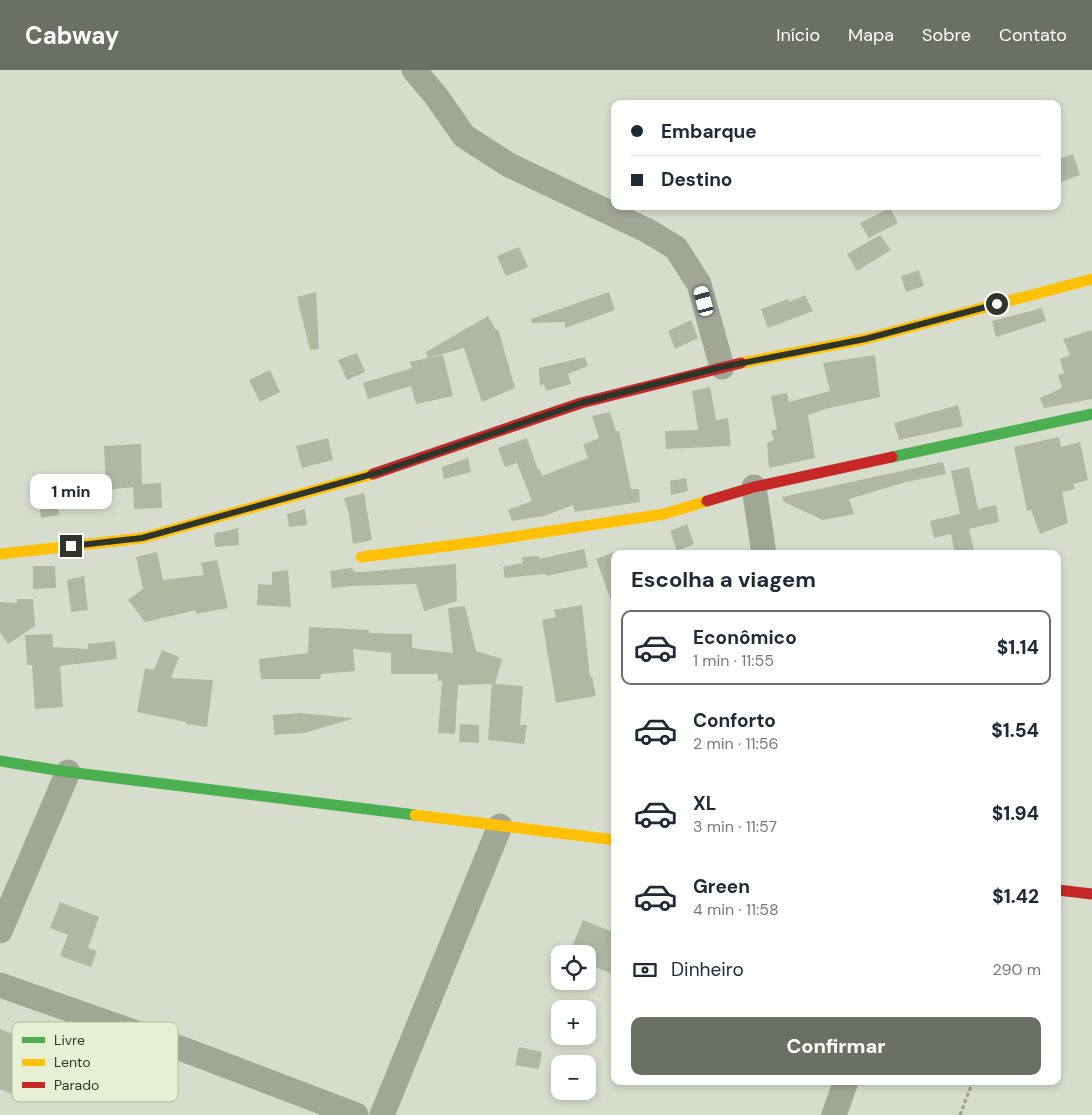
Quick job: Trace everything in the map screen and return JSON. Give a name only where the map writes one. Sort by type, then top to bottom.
[{"type":"street","points":[[414,70],[436,96],[464,136],[508,165],[648,231],[676,248],[699,284],[722,367]]},
{"type":"street","points":[[0,554],[142,538],[380,472],[581,403],[722,367],[865,339],[1092,279]]},
{"type":"street","points":[[361,557],[485,541],[664,514],[754,487],[1092,414]]},
{"type":"street","points":[[754,487],[763,550]]},
{"type":"street","points":[[0,761],[68,772],[611,840]]},
{"type":"street","points":[[0,931],[68,772]]},
{"type":"street","points":[[382,1115],[500,826]]},
{"type":"street","points":[[1061,890],[1092,894]]},
{"type":"street","points":[[0,985],[105,1022]]},
{"type":"street","points":[[178,1048],[356,1115]]},
{"type":"street","points":[[834,1115],[845,1085]]},
{"type":"path","points":[[960,1115],[971,1085]]},
{"type":"building","points":[[1073,154],[1080,175],[1061,182],[1061,158]]},
{"type":"building","points":[[886,210],[891,210],[898,223],[869,238],[860,223]]},
{"type":"building","points":[[880,235],[891,250],[857,271],[847,254]]},
{"type":"building","points":[[519,247],[528,267],[506,276],[497,256]]},
{"type":"building","points":[[919,270],[924,286],[906,292],[901,276]]},
{"type":"building","points":[[316,292],[319,349],[310,350],[297,297]]},
{"type":"building","points":[[609,292],[615,310],[565,328],[565,322],[532,323],[531,319]]},
{"type":"building","points":[[805,295],[813,311],[768,328],[761,309],[788,299],[789,302]]},
{"type":"building","points":[[1042,308],[1046,321],[996,337],[992,321]]},
{"type":"building","points":[[488,316],[496,330],[498,329],[515,388],[482,402],[464,348],[428,358],[426,352]]},
{"type":"building","points":[[691,320],[698,338],[675,349],[668,331]]},
{"type":"building","points":[[1092,330],[1092,399],[1044,408],[1040,398],[1062,388],[1058,375],[1064,373],[1060,359],[1070,355],[1063,339]]},
{"type":"building","points":[[357,353],[365,372],[347,380],[338,360]]},
{"type":"building","points":[[443,355],[453,396],[416,404],[411,386],[368,399],[363,383],[412,368],[410,362]]},
{"type":"building","points":[[875,355],[880,397],[829,408],[808,415],[815,458],[769,468],[767,443],[774,440],[771,431],[777,429],[771,396],[787,393],[789,402],[830,391],[823,363]]},
{"type":"building","points":[[585,357],[588,366],[568,374],[571,384],[546,391],[544,384],[540,386],[539,368]]},
{"type":"building","points":[[270,370],[280,392],[260,402],[249,380]]},
{"type":"building","points":[[710,387],[716,420],[728,418],[731,446],[666,449],[665,431],[698,430],[692,391]]},
{"type":"building","points":[[958,405],[963,426],[899,440],[894,423]]},
{"type":"building","points":[[610,412],[616,431],[619,431],[631,489],[639,489],[640,502],[575,512],[573,505],[544,516],[512,521],[508,510],[532,501],[517,463],[505,467],[498,448],[527,438],[538,470],[540,469],[542,476],[588,458],[583,445],[599,438],[592,416]]},
{"type":"building","points":[[1059,437],[1061,447],[1080,442],[1088,480],[1073,484],[1075,489],[1062,492],[1068,523],[1040,534],[1031,510],[1027,511],[1014,447]]},
{"type":"building","points":[[328,438],[333,460],[302,468],[296,446]]},
{"type":"building","points":[[141,444],[142,484],[161,483],[162,508],[134,509],[133,487],[106,490],[104,446]]},
{"type":"building","points":[[468,458],[471,472],[444,479],[442,467]]},
{"type":"building","points":[[943,462],[946,474],[906,482],[849,499],[854,514],[823,520],[784,502],[782,497]]},
{"type":"building","points":[[969,467],[978,509],[996,505],[999,522],[969,529],[974,550],[954,550],[951,534],[934,538],[930,521],[960,514],[951,471]]},
{"type":"building","points":[[686,478],[688,491],[671,495],[670,481]]},
{"type":"building","points":[[55,482],[59,515],[41,518],[37,485]]},
{"type":"building","points":[[364,493],[372,540],[353,544],[349,514],[344,498]]},
{"type":"building","points":[[305,509],[307,525],[289,527],[287,514]]},
{"type":"building","points":[[687,524],[694,544],[677,550],[670,531]]},
{"type":"building","points":[[238,528],[239,545],[215,547],[214,534]]},
{"type":"building","points":[[584,549],[588,567],[547,576],[545,574],[505,578],[503,567],[523,563],[522,557],[539,556],[539,559]]},
{"type":"building","points":[[157,552],[163,580],[204,575],[201,563],[217,560],[228,608],[196,614],[196,610],[145,622],[128,600],[143,589],[136,557]]},
{"type":"building","points":[[611,553],[611,600],[596,559]]},
{"type":"building","points":[[456,564],[457,601],[424,611],[416,584],[332,588],[330,571],[351,568],[355,572],[363,572]]},
{"type":"building","points":[[33,566],[55,566],[56,588],[33,589]]},
{"type":"building","points":[[288,570],[291,607],[257,605],[258,584],[272,585],[272,572]]},
{"type":"building","points":[[84,576],[88,610],[71,612],[67,580]]},
{"type":"building","points":[[17,599],[33,599],[35,626],[8,644],[0,632],[0,602],[17,603]]},
{"type":"building","points":[[582,605],[590,677],[592,677],[596,696],[556,703],[542,620],[556,617],[554,610]]},
{"type":"building","points":[[465,606],[476,651],[502,659],[495,684],[523,686],[520,725],[527,725],[524,744],[488,740],[492,684],[458,685],[455,734],[438,733],[442,681],[438,681],[438,674],[391,674],[391,653],[353,649],[355,671],[321,674],[320,679],[261,679],[259,659],[308,653],[309,627],[369,630],[369,633],[412,634],[412,648],[453,653],[448,608]]},
{"type":"building","points":[[52,634],[53,647],[88,649],[88,644],[115,641],[117,659],[60,666],[63,707],[35,709],[32,665],[27,665],[25,635]]},
{"type":"building","points":[[162,650],[179,657],[171,678],[213,680],[207,727],[137,712],[145,668],[154,670]]},
{"type":"building","points":[[301,713],[352,719],[304,733],[274,735],[273,715]]},
{"type":"building","points":[[460,724],[479,725],[479,743],[459,742]]},
{"type":"building","points":[[60,902],[99,917],[88,948],[97,951],[91,967],[60,956],[68,935],[50,928]]},
{"type":"building","points":[[583,920],[611,931],[611,973],[596,967],[596,945],[573,945]]},
{"type":"building","points":[[0,1029],[12,1034],[12,1094],[0,1089]]},
{"type":"building","points":[[519,1047],[542,1052],[539,1069],[515,1065]]},
{"type":"traffic: fast","points":[[892,457],[1092,414]]},
{"type":"traffic: fast","points":[[0,761],[68,772],[415,815]]},
{"type":"traffic: slow","points":[[741,363],[865,339],[1092,279]]},
{"type":"traffic: slow","points":[[0,554],[142,538],[373,474]]},
{"type":"traffic: slow","points":[[361,557],[485,541],[664,514],[707,501]]},
{"type":"traffic: slow","points":[[415,815],[611,840]]},
{"type":"traffic: jam","points":[[373,474],[581,403],[741,363]]},
{"type":"traffic: jam","points":[[707,501],[754,487],[892,457]]},
{"type":"traffic: jam","points":[[1061,890],[1092,894]]},
{"type":"route","points":[[71,546],[142,538],[380,472],[581,403],[722,367],[865,339],[997,304]]}]
